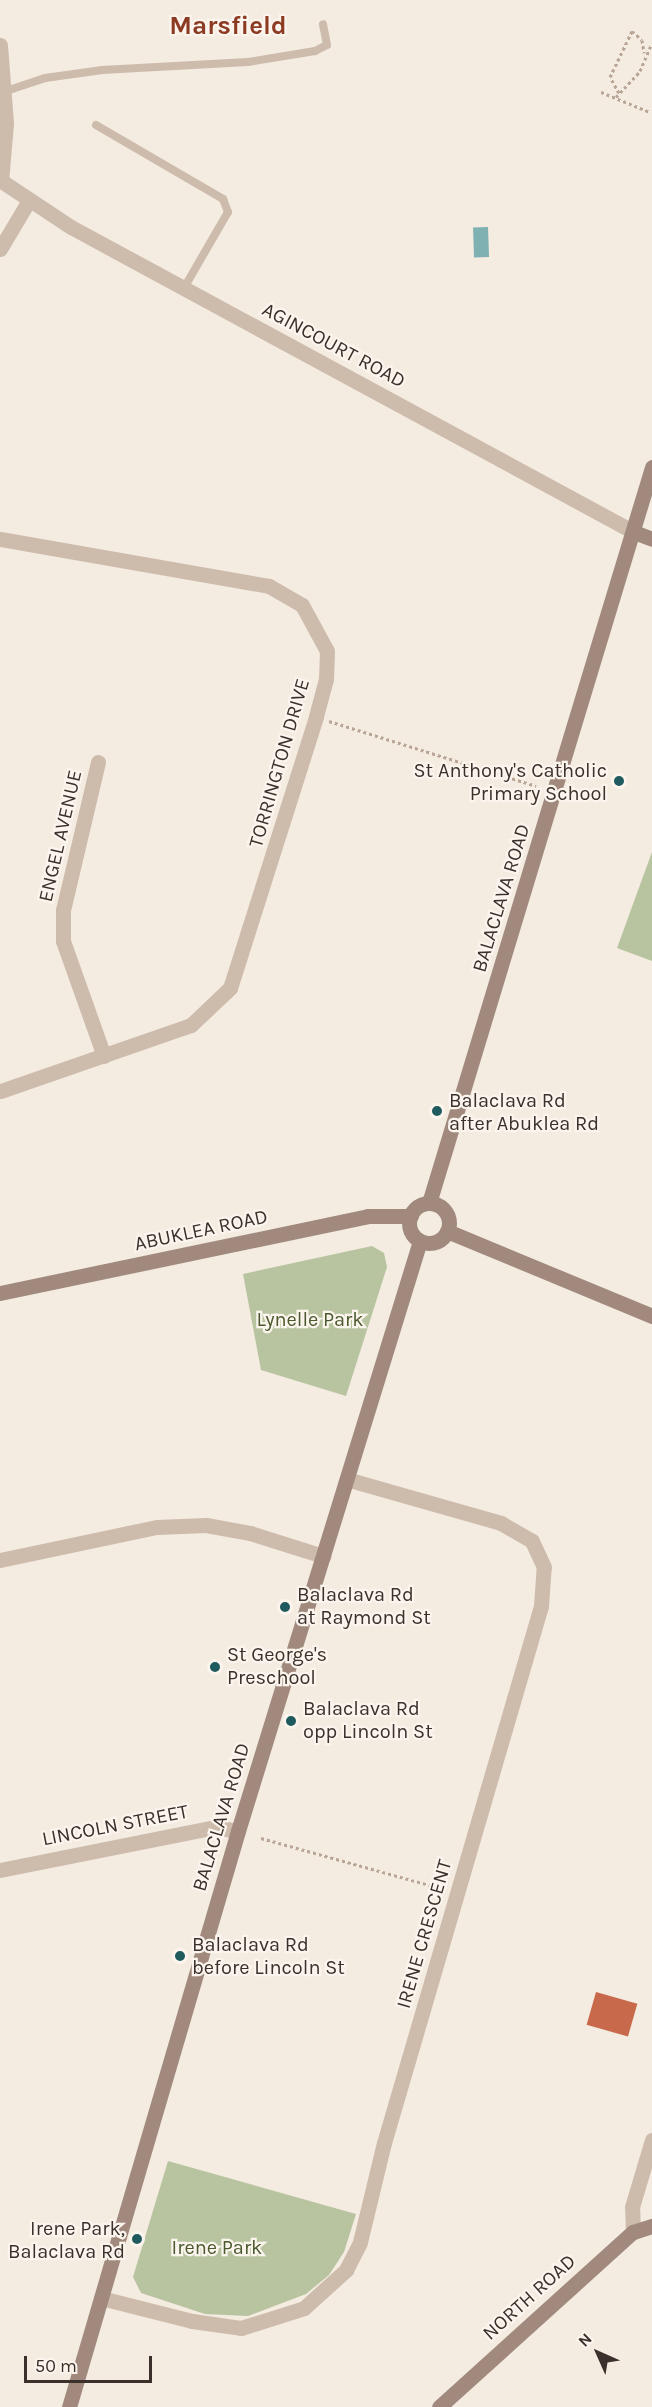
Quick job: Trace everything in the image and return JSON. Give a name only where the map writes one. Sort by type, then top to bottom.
[{"type":"main road","name":"BALACLAVA ROAD","points":[[429,1203],[652,467]]},
{"type":"main road","name":"AGINCOURT ROAD","points":[[634,531],[652,539]]},
{"type":"main road","points":[[429,1203],[446,1212],[447,1232],[438,1241],[420,1241],[410,1229],[411,1216],[429,1203]]},
{"type":"main road","name":"ABUKLEA ROAD","points":[[0,1293],[368,1216],[411,1216]]},
{"type":"main road","points":[[447,1232],[652,1316]]},
{"type":"main road","name":"BALACLAVA ROAD","points":[[69,2407],[238,1831],[420,1241]]},
{"type":"main road","name":"NORTH ROAD","points":[[439,2407],[633,2232],[652,2226]]},
{"type":"street","points":[[0,45],[3,92],[1,180]]},
{"type":"street","name":"AGINCOURT ROAD","points":[[1,180],[28,202],[634,531]]},
{"type":"street","points":[[0,249],[28,202]]},
{"type":"street","name":"TORRINGTON DRIVE","points":[[0,539],[243,579],[284,592],[302,605],[327,651],[326,680],[316,717],[230,988],[190,1024],[0,1091]]},
{"type":"street","name":"ENGEL AVENUE","points":[[98,762],[63,910],[63,941],[104,1056]]},
{"type":"street","name":"IRENE CRESCENT","points":[[101,2298],[192,2321],[241,2328],[303,2308],[346,2270],[360,2242],[542,1606],[544,1567],[532,1541],[501,1523],[347,1479]]},
{"type":"street","points":[[0,1560],[148,1529],[207,1526],[250,1533],[323,1556]]},
{"type":"street","name":"LINCOLN STREET","points":[[0,1870],[215,1827],[238,1831]]},
{"type":"street","points":[[633,2232],[632,2208],[652,2140]]},
{"type":"lane","points":[[3,92],[45,78],[102,70],[248,63],[315,51],[327,45],[322,24]]},
{"type":"lane","points":[[96,125],[223,199],[228,212],[184,288]]},
{"type":"path","points":[[618,95],[640,71],[644,53],[642,40],[632,31],[610,76],[618,95],[617,101],[650,112]]},
{"type":"path","points":[[644,53],[652,43]]},
{"type":"path","points":[[601,92],[618,95]]},
{"type":"path","points":[[316,717],[536,786]]},
{"type":"path","points":[[261,1838],[458,1893]]},
{"type":"green space","points":[[652,852],[652,961],[617,948]]},
{"type":"green space","name":"Lynelle Park","points":[[372,1246],[384,1253],[387,1267],[346,1396],[261,1370],[243,1274]]},
{"type":"green space","name":"Irene Park","points":[[168,2161],[356,2214],[344,2252],[329,2275],[306,2294],[248,2316],[205,2314],[141,2293],[133,2277]]},
{"type":"water","points":[[488,227],[489,257],[474,258],[473,228]]},
{"type":"building","points":[[596,1992],[637,2004],[628,2037],[587,2025]]},
{"type":"place","name":"St Anthony's Catholic Primary School","points":[[619,781]]},
{"type":"place","name":"Balaclava Rd after Abuklea Rd","points":[[437,1111]]},
{"type":"place","name":"Balaclava Rd at Raymond St","points":[[285,1607]]},
{"type":"place","name":"St George's Preschool","points":[[215,1667]]},
{"type":"place","name":"Balaclava Rd opp Lincoln St","points":[[291,1721]]},
{"type":"place","name":"Balaclava Rd before Lincoln St","points":[[180,1956]]},
{"type":"place","name":"Irene Park, Balaclava Rd","points":[[137,2239]]},
{"type":"district","name":"Marsfield","points":[[228,26]]}]
